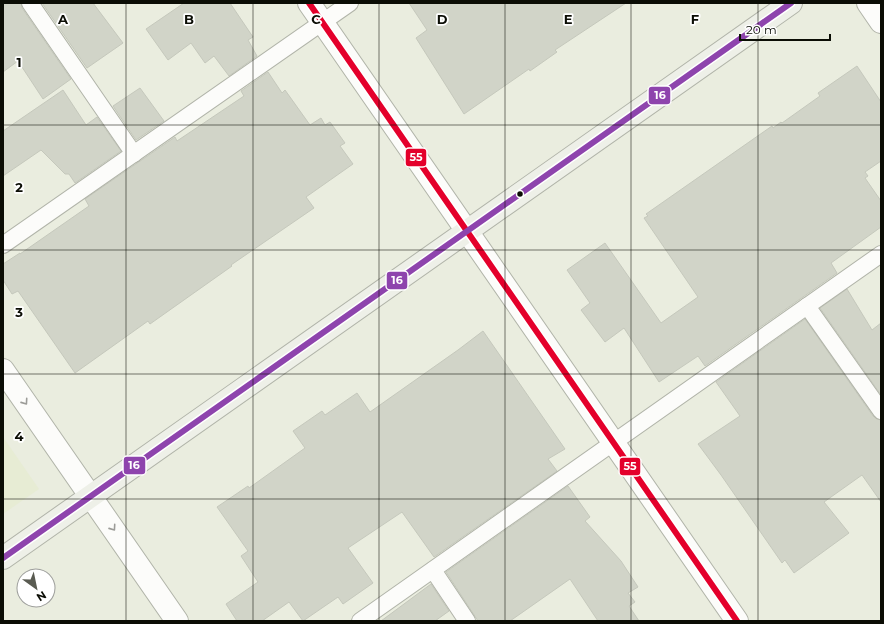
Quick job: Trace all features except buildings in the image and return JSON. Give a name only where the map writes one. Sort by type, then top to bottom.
[{"type":"street","points":[[309,3],[737,621]]},
{"type":"street","points":[[3,558],[791,3]]},
{"type":"street","points":[[868,3],[881,22]]},
{"type":"street","points":[[3,370],[177,621]]},
{"type":"lane","points":[[30,3],[134,154]]},
{"type":"lane","points":[[3,245],[350,3]]},
{"type":"lane","points":[[360,621],[881,254]]},
{"type":"lane","points":[[807,306],[881,411]]},
{"type":"lane","points":[[433,570],[467,621]]},
{"type":"shaded area","points":[[3,437],[39,489],[3,514]]},
{"type":"transit line","name":"55","points":[[309,3],[737,621]]},
{"type":"transit line","name":"16","points":[[3,558],[791,3]]}]
